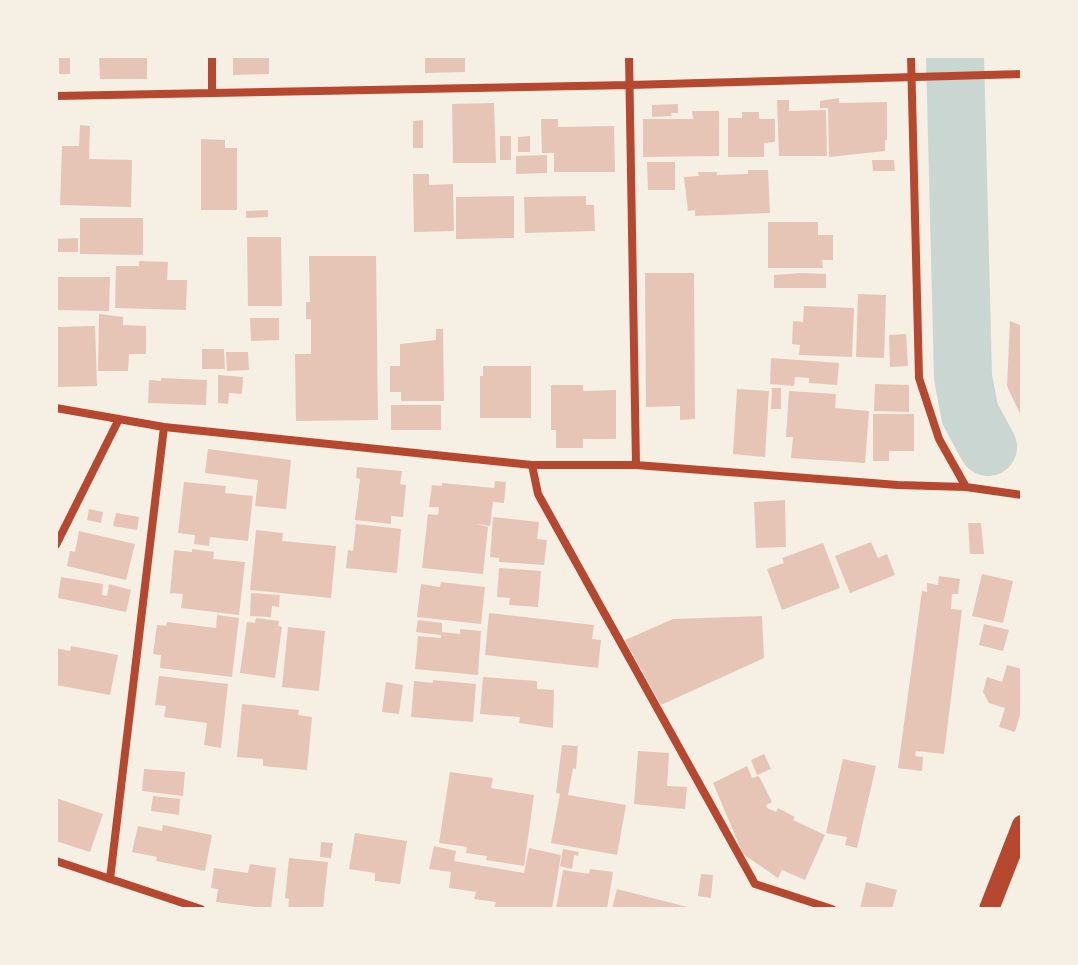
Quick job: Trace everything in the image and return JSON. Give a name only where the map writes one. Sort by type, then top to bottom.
[{"type":"main road","points":[[989,909],[1018,849],[1022,825]]},
{"type":"street","points":[[212,56],[212,93]]},
{"type":"street","points":[[629,56],[636,465]]},
{"type":"street","points":[[911,56],[919,378],[939,439],[966,487]]},
{"type":"street","points":[[56,96],[1022,74]]},
{"type":"street","points":[[56,408],[164,427],[532,465],[636,465],[898,485],[966,487],[1022,495]]},
{"type":"street","points":[[56,545],[119,419]]},
{"type":"street","points":[[110,879],[164,427]]},
{"type":"street","points":[[532,465],[538,494],[755,884],[832,909]]},
{"type":"street","points":[[56,861],[201,909]]},
{"type":"building","points":[[59,56],[70,56],[70,74],[59,74]]},
{"type":"building","points":[[99,56],[147,56],[147,79],[100,79]]},
{"type":"building","points":[[233,56],[269,56],[269,74],[233,75]]},
{"type":"building","points":[[425,56],[465,56],[465,72],[425,73]]},
{"type":"building","points":[[839,98],[839,103],[887,102],[885,151],[829,157],[828,108],[820,108],[820,101]]},
{"type":"building","points":[[777,100],[789,100],[789,111],[826,110],[827,156],[779,156]]},
{"type":"building","points":[[494,103],[496,163],[453,163],[452,104]]},
{"type":"building","points":[[678,104],[678,113],[671,113],[672,116],[652,117],[652,105]]},
{"type":"building","points":[[692,111],[719,111],[719,156],[643,157],[643,119],[693,119]]},
{"type":"building","points":[[742,112],[759,112],[759,119],[775,119],[775,142],[764,143],[764,157],[728,157],[728,118],[742,118]]},
{"type":"building","points":[[541,119],[558,119],[558,127],[614,126],[615,172],[554,172],[554,153],[542,153]]},
{"type":"building","points":[[423,120],[423,148],[413,148],[413,121]]},
{"type":"building","points":[[80,125],[90,126],[89,159],[132,160],[131,207],[60,205],[62,146],[79,146]]},
{"type":"building","points":[[500,136],[511,136],[511,160],[500,160]]},
{"type":"building","points":[[530,136],[530,152],[518,152],[518,137]]},
{"type":"building","points":[[201,139],[225,140],[225,148],[237,148],[237,210],[201,210]]},
{"type":"building","points":[[547,155],[547,173],[516,174],[516,156]]},
{"type":"building","points":[[872,160],[894,160],[895,171],[873,171]]},
{"type":"building","points":[[647,162],[675,162],[675,190],[648,190]]},
{"type":"building","points":[[748,170],[768,170],[770,213],[695,216],[695,210],[688,211],[684,177],[699,176],[698,172],[748,174]]},
{"type":"building","points":[[413,174],[429,174],[429,185],[453,184],[454,231],[414,232]]},
{"type":"building","points":[[514,196],[514,238],[456,239],[456,197]]},
{"type":"building","points":[[586,196],[586,205],[594,205],[595,231],[525,233],[524,197]]},
{"type":"building","points":[[268,210],[268,217],[246,218],[246,211]]},
{"type":"building","points":[[80,218],[143,218],[143,255],[80,254]]},
{"type":"building","points":[[768,222],[818,222],[818,235],[833,235],[833,260],[822,260],[823,268],[768,268]]},
{"type":"building","points":[[247,237],[281,237],[282,306],[248,306]]},
{"type":"building","points":[[78,238],[78,252],[56,252],[56,239]]},
{"type":"building","points":[[309,256],[376,256],[378,420],[296,421],[295,354],[311,354],[311,319],[306,319],[306,302],[310,302]]},
{"type":"building","points":[[139,261],[168,262],[167,280],[187,280],[186,310],[115,308],[116,266],[139,266]]},
{"type":"building","points":[[645,273],[694,273],[695,419],[680,420],[680,406],[646,407]]},
{"type":"building","points":[[826,274],[826,288],[774,288],[774,275]]},
{"type":"building","points":[[56,277],[110,277],[109,311],[56,310]]},
{"type":"building","points":[[858,294],[886,295],[884,358],[856,357]]},
{"type":"building","points":[[804,306],[854,308],[852,357],[799,355],[800,345],[792,344],[793,321],[803,322]]},
{"type":"building","points":[[99,314],[123,317],[123,325],[146,326],[146,354],[129,354],[128,371],[98,371]]},
{"type":"building","points":[[250,318],[279,318],[279,340],[251,341]]},
{"type":"building","points":[[1010,321],[1022,326],[1022,418],[1007,386]]},
{"type":"building","points":[[95,326],[97,386],[56,387],[57,327]]},
{"type":"building","points":[[436,329],[443,329],[444,401],[401,401],[401,392],[390,392],[390,366],[400,366],[400,344],[436,340]]},
{"type":"building","points":[[906,334],[908,366],[890,367],[889,335]]},
{"type":"building","points":[[202,349],[224,349],[225,369],[202,369]]},
{"type":"building","points":[[226,352],[248,352],[249,370],[227,371]]},
{"type":"building","points":[[771,358],[839,363],[837,385],[809,383],[809,378],[795,377],[794,386],[770,384]]},
{"type":"building","points":[[483,366],[531,366],[531,418],[480,418],[480,376],[483,376]]},
{"type":"building","points":[[218,375],[243,377],[242,394],[229,393],[228,404],[218,403]]},
{"type":"building","points":[[161,378],[207,380],[206,405],[148,403],[149,380],[161,381]]},
{"type":"building","points":[[875,384],[909,385],[909,412],[874,411]]},
{"type":"building","points":[[551,385],[583,385],[583,391],[616,390],[616,439],[583,439],[583,448],[556,448],[556,430],[551,430]]},
{"type":"building","points":[[772,388],[781,388],[781,409],[771,409]]},
{"type":"building","points":[[737,389],[769,391],[765,457],[733,454]]},
{"type":"building","points":[[789,391],[836,394],[835,408],[869,411],[865,463],[791,458],[793,437],[786,437]]},
{"type":"building","points":[[391,405],[441,405],[441,430],[391,430]]},
{"type":"building","points":[[873,414],[914,414],[914,451],[889,451],[889,461],[873,461]]},
{"type":"building","points":[[208,449],[291,460],[286,509],[255,506],[258,480],[205,473]]},
{"type":"building","points":[[357,467],[402,471],[400,484],[406,485],[403,517],[391,516],[391,524],[355,520],[360,479],[356,478]]},
{"type":"building","points":[[495,481],[506,482],[504,503],[493,502],[490,526],[476,524],[488,527],[483,574],[422,568],[428,514],[438,515],[439,507],[429,507],[432,485],[442,486],[442,483],[494,488]]},
{"type":"building","points":[[184,482],[226,486],[225,493],[253,496],[248,541],[210,537],[209,546],[194,544],[195,535],[178,533]]},
{"type":"building","points":[[785,500],[786,547],[756,548],[754,502]]},
{"type":"building","points":[[89,509],[103,512],[101,523],[87,520]]},
{"type":"building","points":[[116,513],[139,517],[137,530],[113,526]]},
{"type":"building","points":[[493,517],[539,522],[537,539],[547,540],[544,565],[499,562],[499,558],[490,557]]},
{"type":"building","points":[[968,523],[981,523],[984,554],[970,554]]},
{"type":"building","points":[[356,524],[401,529],[397,573],[346,568],[348,550],[353,551]]},
{"type":"building","points":[[256,530],[283,533],[282,541],[336,546],[331,598],[250,590]]},
{"type":"building","points":[[79,531],[135,544],[126,580],[67,566],[70,551],[75,552]]},
{"type":"building","points":[[871,542],[878,558],[887,554],[895,575],[850,593],[835,556]]},
{"type":"building","points":[[823,543],[840,588],[782,610],[767,569],[784,563],[782,558]]},
{"type":"building","points":[[192,549],[214,552],[213,559],[245,562],[239,615],[181,608],[183,594],[170,593],[174,550],[192,552]]},
{"type":"building","points":[[499,568],[541,571],[538,607],[509,605],[510,598],[497,597]]},
{"type":"building","points":[[982,574],[1013,581],[1003,623],[972,616]]},
{"type":"building","points":[[939,576],[960,579],[958,594],[952,594],[951,609],[962,610],[944,754],[916,751],[915,756],[923,757],[922,771],[898,768],[922,591],[927,592],[927,583],[938,585]]},
{"type":"building","points":[[61,577],[103,584],[102,595],[107,596],[109,584],[131,590],[126,612],[58,598]]},
{"type":"building","points":[[441,582],[485,587],[481,624],[417,617],[421,584],[440,587]]},
{"type":"building","points":[[251,593],[280,595],[279,607],[272,606],[271,617],[250,616]]},
{"type":"building","points":[[489,613],[594,625],[592,639],[601,640],[598,668],[485,655]]},
{"type":"building","points":[[217,615],[239,618],[232,677],[160,668],[161,655],[153,654],[157,625],[166,626],[167,622],[216,628]]},
{"type":"building","points":[[762,616],[764,658],[661,705],[625,640],[673,619]]},
{"type":"building","points":[[256,618],[279,621],[278,626],[282,627],[275,678],[240,673],[247,622],[255,623]]},
{"type":"building","points":[[418,620],[442,623],[442,632],[460,634],[460,629],[481,631],[478,675],[415,669],[418,636],[441,638],[441,635],[416,632]]},
{"type":"building","points":[[984,624],[1009,630],[1003,651],[979,645]]},
{"type":"building","points":[[288,627],[325,631],[319,691],[282,687]]},
{"type":"building","points":[[71,646],[118,655],[110,695],[56,685],[56,648],[70,651]]},
{"type":"building","points":[[1007,665],[1022,669],[1022,708],[1015,732],[999,727],[1005,708],[989,703],[983,692],[987,677],[1002,682]]},
{"type":"building","points":[[159,676],[228,684],[221,748],[204,745],[207,723],[164,717],[166,706],[155,705]]},
{"type":"building","points":[[483,677],[537,681],[537,689],[554,690],[553,728],[519,723],[520,717],[480,714]]},
{"type":"building","points":[[433,680],[476,684],[473,722],[411,717],[414,681],[433,683]]},
{"type":"building","points":[[386,682],[403,685],[399,714],[382,712]]},
{"type":"building","points":[[242,704],[299,710],[298,715],[312,717],[307,770],[263,766],[263,759],[237,757]]},
{"type":"building","points":[[562,745],[578,746],[576,769],[573,768],[568,795],[626,805],[617,855],[551,843],[560,794],[556,793]]},
{"type":"building","points":[[638,751],[669,753],[667,786],[687,787],[685,809],[634,804]]},
{"type":"building","points":[[764,754],[771,769],[757,775],[751,760]]},
{"type":"building","points":[[843,759],[876,766],[857,848],[845,845],[847,837],[826,833]]},
{"type":"building","points":[[747,766],[752,778],[759,776],[772,802],[766,805],[767,808],[776,812],[778,808],[795,817],[793,820],[825,835],[805,880],[782,870],[778,878],[743,854],[713,783]]},
{"type":"building","points":[[144,769],[185,772],[183,796],[142,791]]},
{"type":"building","points":[[450,772],[493,778],[491,788],[534,795],[524,866],[486,860],[487,856],[466,853],[467,847],[439,843]]},
{"type":"building","points":[[153,796],[180,799],[179,815],[151,811]]},
{"type":"building","points":[[56,798],[103,814],[90,852],[56,841]]},
{"type":"building","points":[[163,825],[212,835],[205,871],[156,861],[157,857],[132,852],[138,826],[162,831]]},
{"type":"building","points":[[355,833],[407,841],[400,884],[375,881],[375,873],[349,869]]},
{"type":"building","points":[[321,842],[333,843],[331,858],[320,857]]},
{"type":"building","points":[[434,846],[456,851],[454,861],[524,873],[529,848],[561,855],[552,909],[494,909],[496,902],[474,899],[476,892],[449,888],[451,872],[429,869]]},
{"type":"building","points":[[563,849],[579,852],[578,856],[574,855],[572,869],[560,866]]},
{"type":"building","points":[[289,858],[328,862],[323,909],[288,909],[289,899],[285,898]]},
{"type":"building","points":[[250,864],[276,868],[271,909],[216,902],[218,889],[211,888],[214,868],[248,873]]},
{"type":"building","points":[[590,869],[613,872],[607,909],[556,909],[563,870],[589,874]]},
{"type":"building","points":[[701,874],[713,875],[711,898],[698,896]]},
{"type":"building","points":[[866,882],[897,890],[892,909],[860,909]]},
{"type":"building","points":[[617,889],[691,908],[691,909],[612,909]]},
{"type":"waterway","points":[[955,56],[963,377],[970,414],[988,447]]}]
